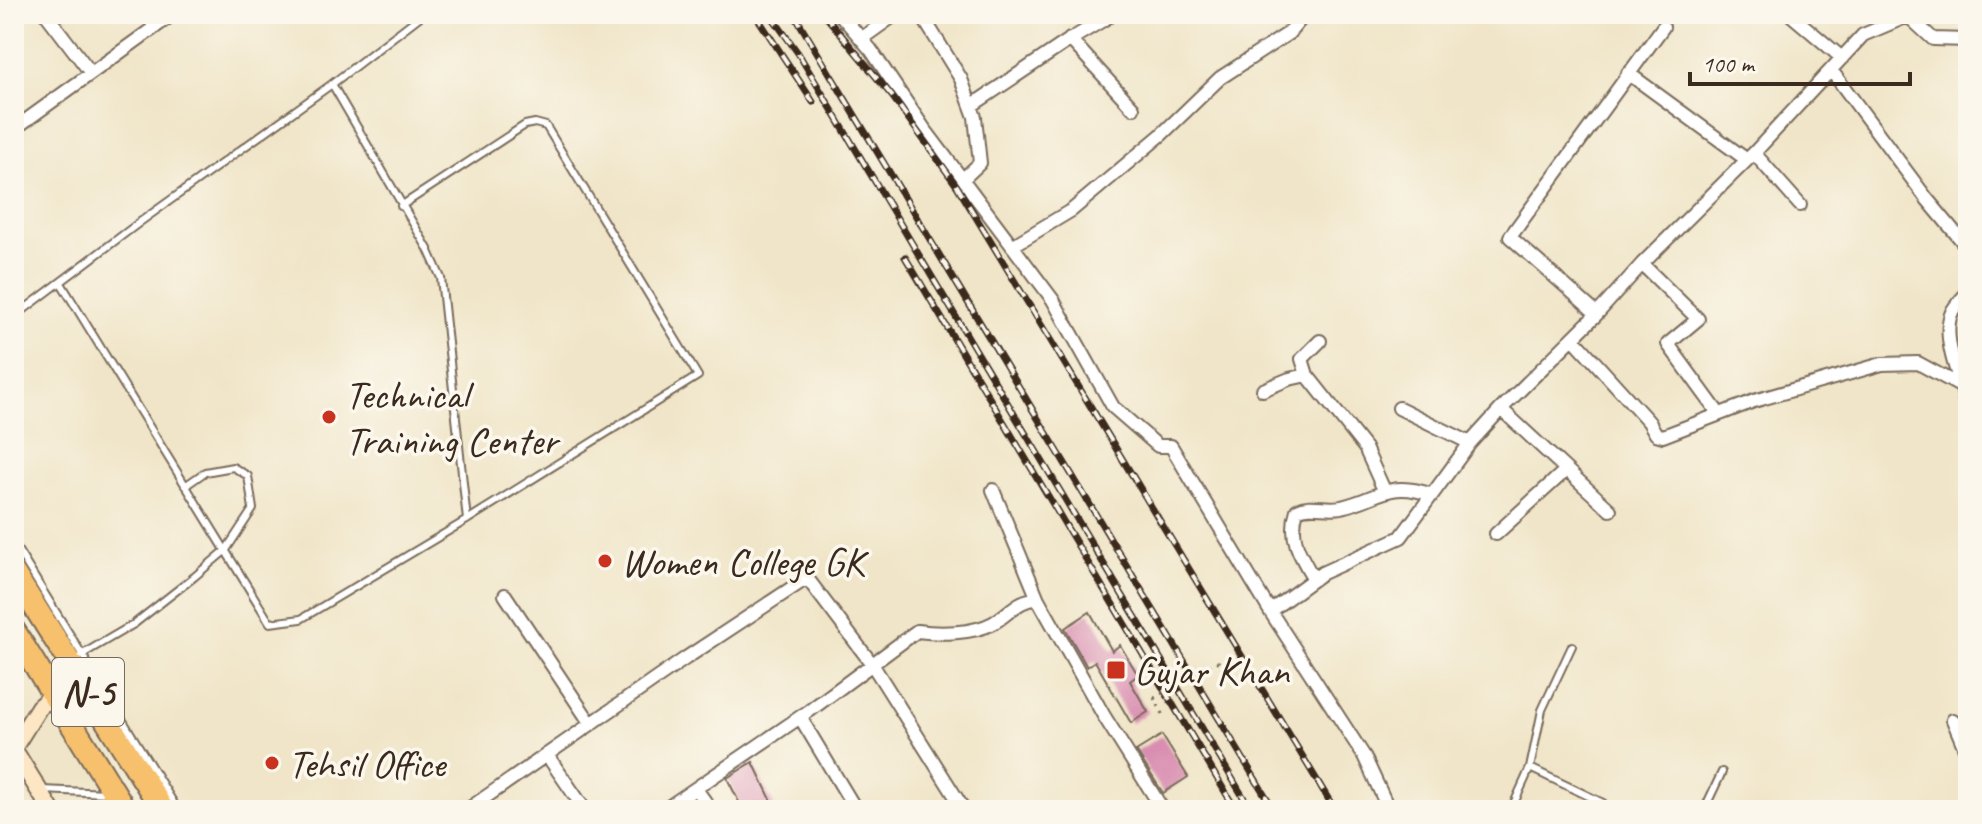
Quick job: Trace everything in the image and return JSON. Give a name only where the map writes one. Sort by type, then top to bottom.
[{"type":"highway","name":"N-5","points":[[14,574],[163,810]]},
{"type":"highway","name":"N-5","points":[[14,631],[120,802]]},
{"type":"main road","points":[[51,810],[14,748],[39,707],[54,694]]},
{"type":"street","points":[[46,14],[91,73]]},
{"type":"street","points":[[144,14],[156,26]]},
{"type":"street","points":[[14,129],[173,14]]},
{"type":"street","points":[[840,14],[1053,300],[1113,407],[1158,446],[1171,446],[1270,611],[1364,756],[1389,810]]},
{"type":"street","points":[[861,39],[896,14]]},
{"type":"street","points":[[921,14],[961,79],[975,117],[980,163],[962,180]]},
{"type":"street","points":[[971,106],[1113,14]]},
{"type":"street","points":[[1012,246],[1072,210],[1144,150],[1220,78],[1289,33],[1305,14]]},
{"type":"street","points":[[1790,14],[1842,58]]},
{"type":"street","points":[[1270,611],[1314,579],[1401,537],[1470,443],[1501,409],[1750,157],[1863,35],[1907,15],[1933,39],[1968,40]]},
{"type":"street","points":[[1597,314],[1510,237],[1663,27]]},
{"type":"street","points":[[1070,39],[1133,108]]},
{"type":"street","points":[[1831,70],[1927,199],[1968,248]]},
{"type":"street","points":[[1628,73],[1750,157],[1800,205]]},
{"type":"street","points":[[1642,264],[1698,319],[1668,344],[1719,414]]},
{"type":"street","points":[[1968,292],[1953,311],[1949,324],[1954,364],[1965,392],[1968,417]]},
{"type":"street","points":[[1573,338],[1649,422],[1656,434],[1668,436],[1719,414],[1882,364],[1918,363],[1965,392]]},
{"type":"street","points":[[1320,341],[1302,359],[1307,375],[1365,448],[1384,490]]},
{"type":"street","points":[[1263,390],[1278,382],[1307,375]]},
{"type":"street","points":[[1399,408],[1470,443]]},
{"type":"street","points":[[1501,409],[1610,510]]},
{"type":"street","points":[[1496,534],[1566,470]]},
{"type":"street","points":[[1314,579],[1294,543],[1297,510],[1306,506],[1339,508],[1384,490],[1403,488],[1432,495]]},
{"type":"street","points":[[993,490],[1038,599],[1104,716],[1163,810]]},
{"type":"street","points":[[467,810],[807,578],[872,664],[964,810]]},
{"type":"street","points":[[505,595],[591,724]]},
{"type":"street","points":[[664,810],[800,717],[917,631],[941,635],[991,625],[1026,598],[1038,599]]},
{"type":"street","points":[[800,717],[856,810]]},
{"type":"street","points":[[1953,720],[1968,756]]},
{"type":"street","points":[[547,755],[585,810]]},
{"type":"street","points":[[696,789],[711,810]]},
{"type":"lane","points":[[14,317],[423,14]]},
{"type":"lane","points":[[332,84],[428,249],[441,278],[467,520]]},
{"type":"lane","points":[[61,283],[270,623],[301,619],[698,376],[546,126],[535,123],[525,125],[401,206]]},
{"type":"lane","points":[[81,655],[134,624],[226,550],[253,509],[248,476],[233,467],[205,472],[185,486]]},
{"type":"lane","points":[[14,544],[178,810]]},
{"type":"lane","points":[[1511,810],[1530,768],[1542,710],[1572,646]]},
{"type":"lane","points":[[1530,768],[1603,803]]},
{"type":"lane","points":[[1704,810],[1722,772]]},
{"type":"lane","points":[[39,790],[120,802]]},
{"type":"path","points":[[1163,714],[1154,698],[1218,661],[1227,680]]},
{"type":"building","points":[[1090,612],[1112,651],[1120,645],[1138,675],[1130,681],[1148,712],[1131,723],[1095,661],[1087,667],[1065,628]]},
{"type":"building","points":[[1162,735],[1188,777],[1163,793],[1136,751]]},
{"type":"building","points":[[753,762],[776,810],[743,810],[727,778]]},
{"type":"railway","points":[[755,14],[813,102]]},
{"type":"railway","points":[[770,14],[798,53],[1251,810]]},
{"type":"railway","points":[[794,14],[1274,810]]},
{"type":"railway","points":[[824,14],[892,96],[957,186],[1335,810]]},
{"type":"railway","points":[[905,257],[1236,810]]},
{"type":"place","name":"Technical Training Center","points":[[329,417]]},
{"type":"place","name":"Women College GK","points":[[605,561]]},
{"type":"place","name":"Gujar Khan","points":[[1116,670]]},
{"type":"place","name":"Tehsil Office","points":[[272,763]]}]
